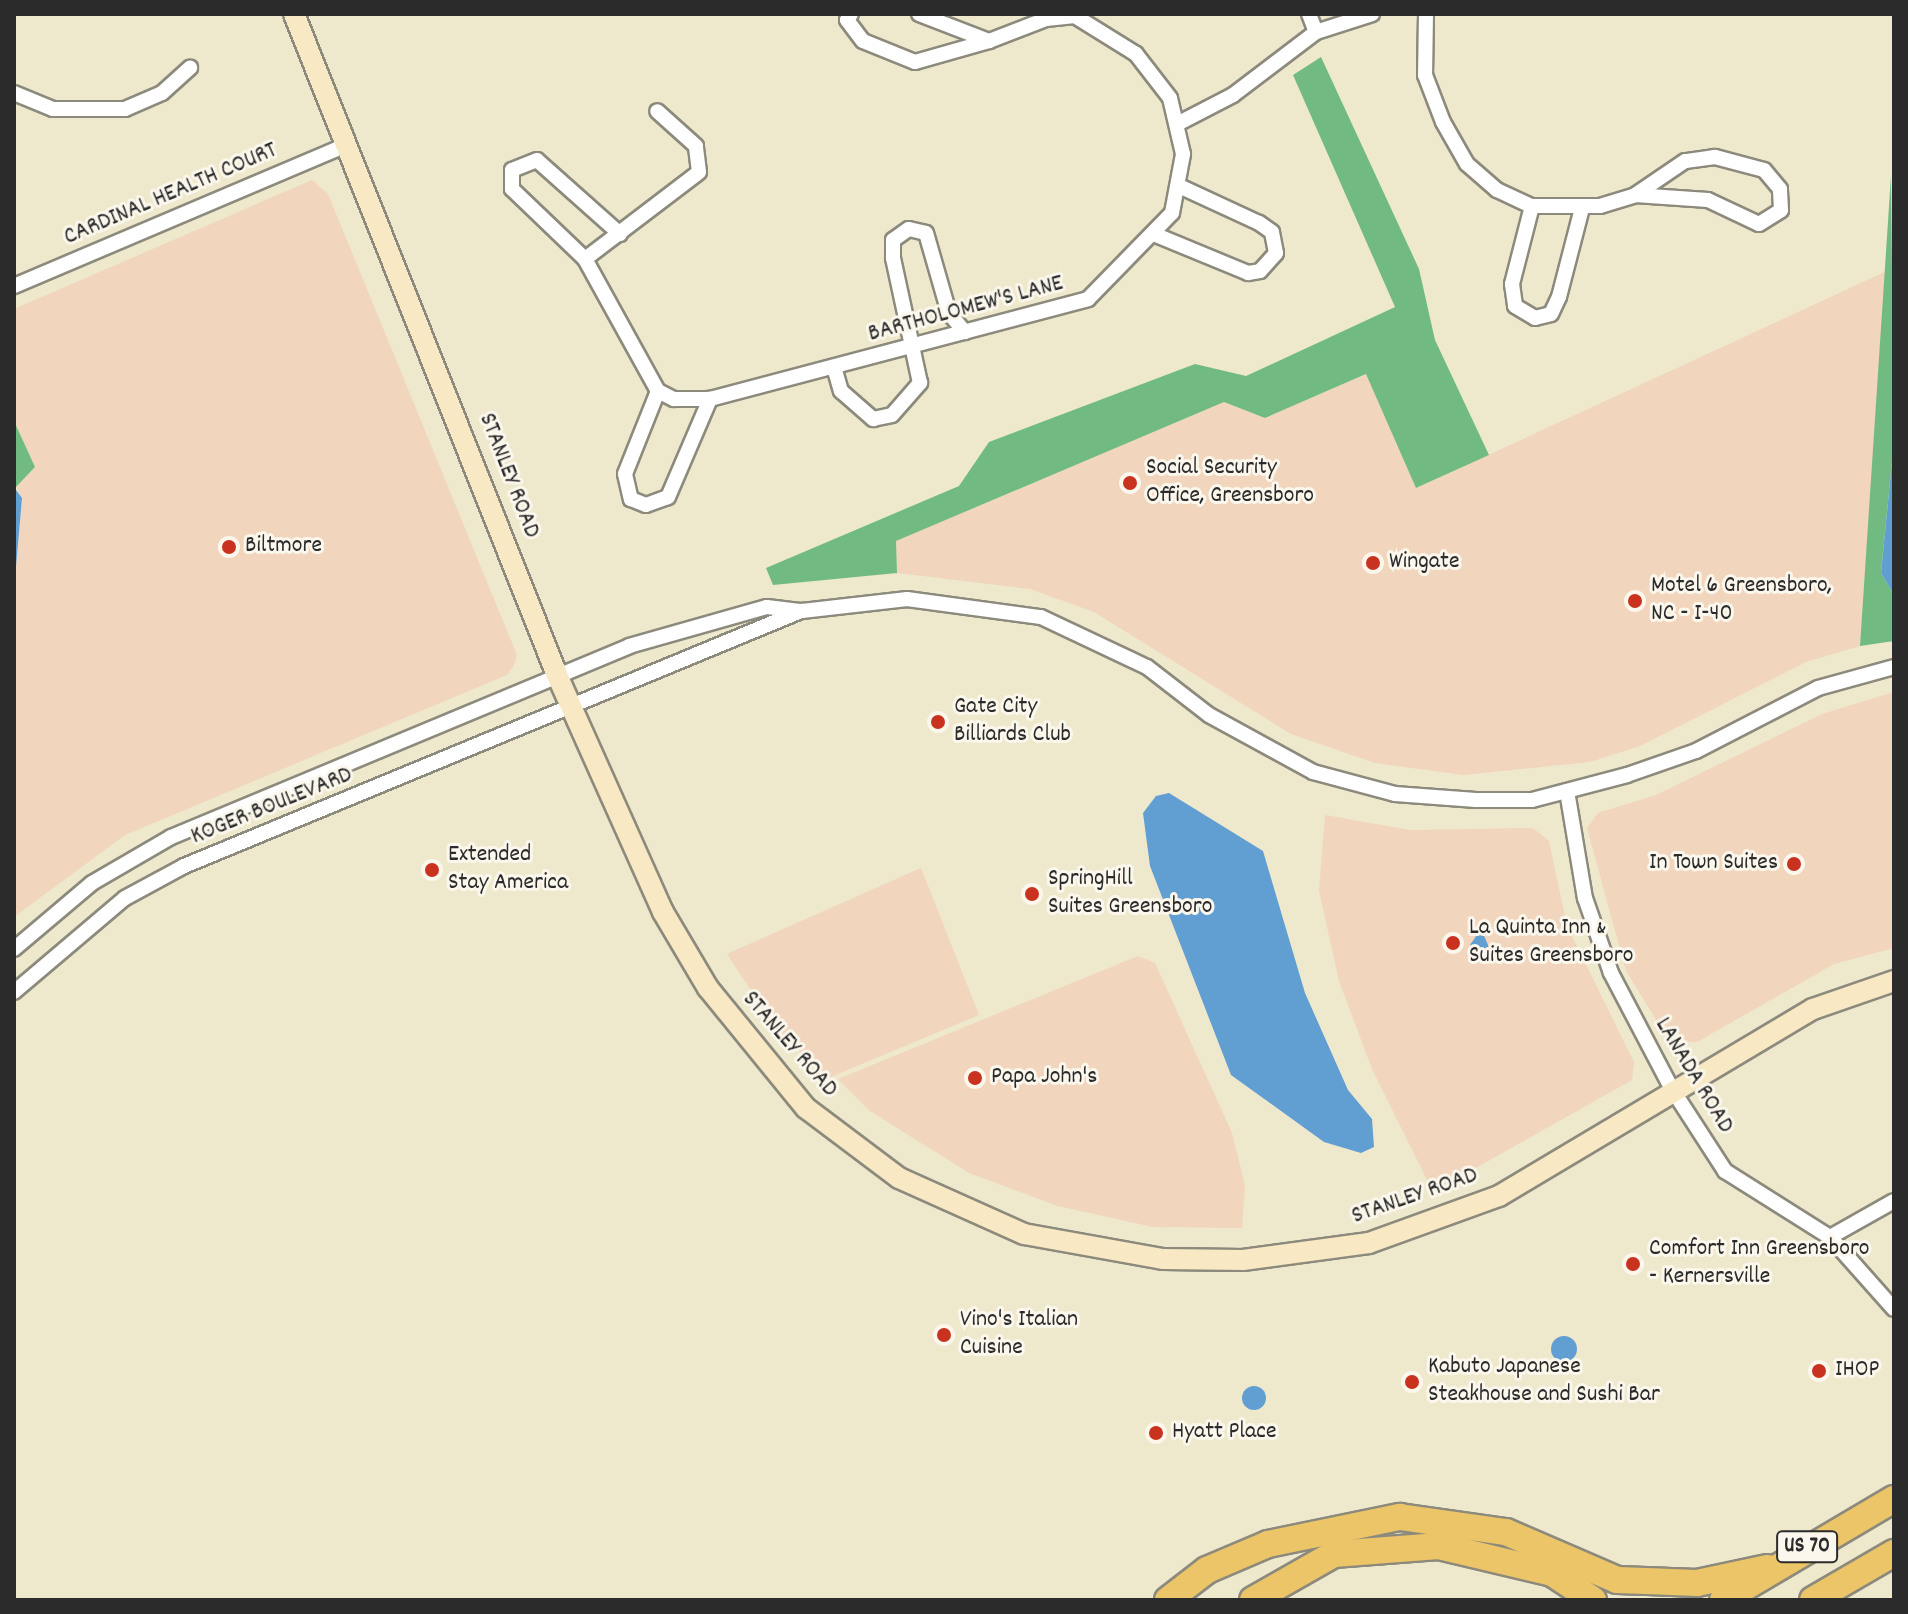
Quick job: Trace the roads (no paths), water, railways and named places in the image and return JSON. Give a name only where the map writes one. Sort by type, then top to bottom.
[{"type":"highway","name":"US 70","points":[[1723,1600],[1767,1568],[1894,1499]]},
{"type":"highway","points":[[1168,1600],[1207,1570],[1268,1544],[1400,1517],[1506,1532],[1617,1580],[1639,1600]]},
{"type":"highway","points":[[1253,1600],[1334,1554],[1426,1546],[1552,1573],[1593,1600]]},
{"type":"highway","name":"US 70","points":[[1813,1600],[1849,1588],[1894,1553]]},
{"type":"highway","points":[[1617,1580],[1697,1583],[1767,1568]]},
{"type":"street","name":"STANLEY ROAD","points":[[294,14],[557,675],[663,912],[761,1057],[806,1108],[899,1178],[1024,1234],[1163,1259],[1243,1260],[1369,1243],[1526,1182],[1672,1089],[1813,1009],[1894,981]]},
{"type":"street","name":"BARTHOLOMEW'S LANE","points":[[658,391],[710,399],[1088,299],[1156,235],[1181,187],[1179,123],[1170,98],[1136,54],[1097,19],[1053,16],[989,41],[915,62],[863,41],[847,20],[851,14]]},
{"type":"street","points":[[919,14],[989,41]]},
{"type":"street","points":[[1309,14],[1316,32]]},
{"type":"street","points":[[1179,123],[1233,95],[1316,32],[1372,14]]},
{"type":"street","points":[[1426,14],[1425,75],[1443,122],[1467,164],[1532,206],[1582,208],[1635,195],[1708,200],[1759,224],[1781,210],[1780,189],[1764,170],[1715,157],[1685,161],[1635,195]]},
{"type":"street","points":[[14,93],[53,109],[125,109],[162,93],[190,68]]},
{"type":"street","points":[[585,259],[699,172],[696,146],[657,111]]},
{"type":"street","name":"CARDINAL HEALTH COURT","points":[[14,286],[346,145]]},
{"type":"street","points":[[620,234],[557,175],[526,159],[512,170],[512,189],[585,259],[658,391],[625,474],[631,499],[646,505],[668,497],[710,399]]},
{"type":"street","points":[[1156,235],[1248,273],[1276,253],[1272,232],[1181,187]]},
{"type":"street","points":[[1532,206],[1512,284],[1515,306],[1535,318],[1551,314],[1559,297],[1582,208]]},
{"type":"street","points":[[834,367],[857,409],[873,419],[892,415],[920,383],[893,258],[893,240],[909,229],[926,233],[949,313],[965,332]]},
{"type":"street","points":[[802,611],[907,599],[1041,617],[1147,667],[1209,715],[1313,772],[1395,794],[1476,800],[1532,800],[1696,751],[1818,688],[1894,667]]},
{"type":"street","name":"KOGER BOULEVARD","points":[[14,949],[92,883],[171,837],[557,675],[724,614],[802,611]]},
{"type":"street","name":"KOGER BOULEVARD","points":[[14,992],[125,898],[184,866],[573,710],[802,611]]},
{"type":"street","name":"LANADA ROAD","points":[[1567,791],[1585,898],[1611,973],[1672,1089],[1725,1171],[1830,1237],[1894,1309]]},
{"type":"street","points":[[1830,1237],[1894,1201]]},
{"type":"water","points":[[1894,441],[1894,595],[1881,573]]},
{"type":"water","points":[[14,487],[22,498],[14,590]]},
{"type":"water","points":[[1169,793],[1263,851],[1305,993],[1348,1090],[1372,1119],[1374,1147],[1361,1153],[1324,1142],[1231,1075],[1150,866],[1143,813],[1156,796]]},
{"type":"water","points":[[1481,929],[1492,954],[1487,961],[1470,945]]},
{"type":"water","points":[[1564,1336],[1573,1340],[1577,1349],[1573,1358],[1564,1362],[1555,1358],[1551,1349],[1555,1340]]},
{"type":"water","points":[[1254,1386],[1263,1389],[1266,1398],[1263,1407],[1254,1410],[1245,1407],[1242,1398],[1245,1389]]},
{"type":"place","name":"Social Security Office, Greensboro","points":[[1130,483]]},
{"type":"place","name":"Biltmore","points":[[229,547]]},
{"type":"place","name":"Wingate","points":[[1373,563]]},
{"type":"place","name":"Motel 6 Greensboro, NC - I-40","points":[[1635,601]]},
{"type":"place","name":"Gate City Billiards Club","points":[[938,722]]},
{"type":"place","name":"In Town Suites","points":[[1794,864]]},
{"type":"place","name":"Extended Stay America","points":[[432,870]]},
{"type":"place","name":"SpringHill Suites Greensboro","points":[[1032,894]]},
{"type":"place","name":"La Quinta Inn & Suites Greensboro","points":[[1453,943]]},
{"type":"place","name":"Papa John's","points":[[975,1078]]},
{"type":"place","name":"Comfort Inn Greensboro - Kernersville","points":[[1633,1264]]},
{"type":"place","name":"Vino's Italian Cuisine","points":[[944,1335]]},
{"type":"place","name":"IHOP","points":[[1819,1371]]},
{"type":"place","name":"Kabuto Japanese Steakhouse and Sushi Bar","points":[[1412,1382]]},
{"type":"place","name":"Hyatt Place","points":[[1156,1433]]}]
